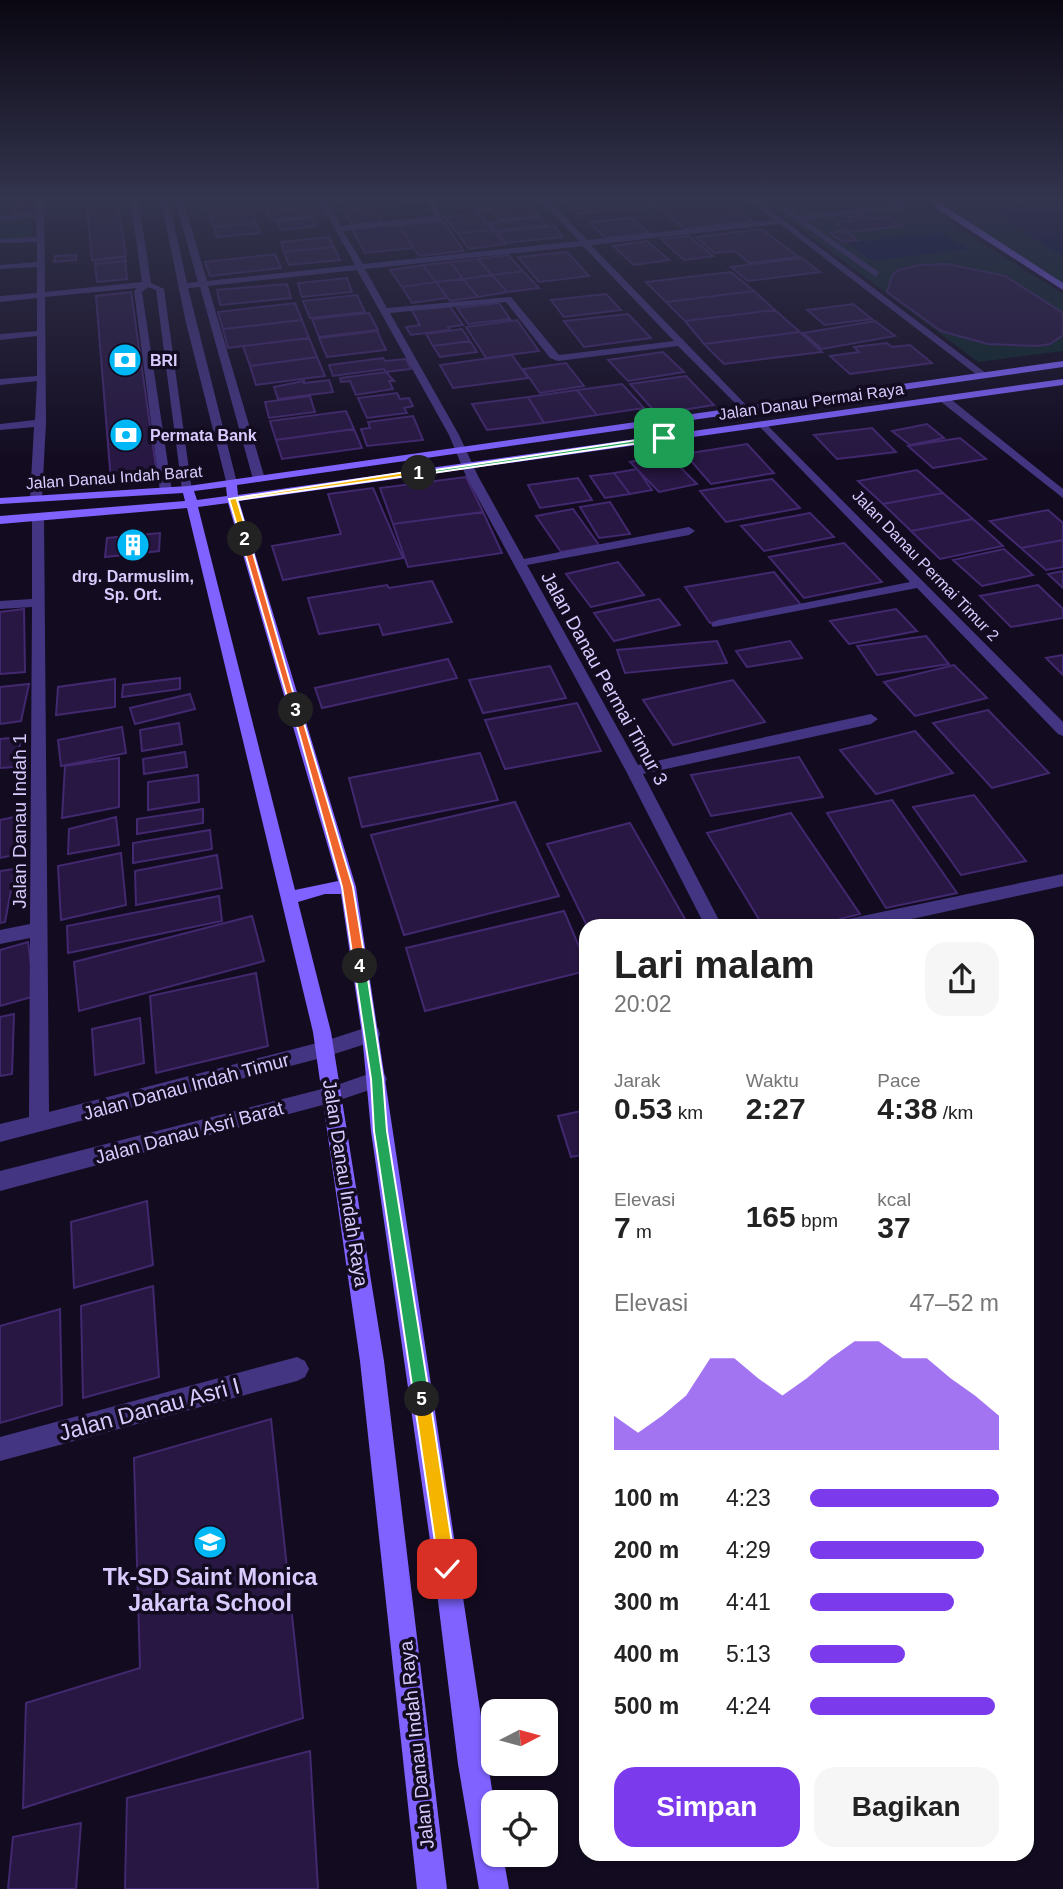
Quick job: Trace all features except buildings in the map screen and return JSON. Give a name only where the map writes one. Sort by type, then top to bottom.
[{"type":"street","points":[[36,498],[41,423],[42,284]]},
{"type":"street","points":[[0,299],[146,284]]},
{"type":"street","points":[[147,284],[160,289],[191,497]]},
{"type":"street","points":[[147,284],[138,291],[166,491]]},
{"type":"street","points":[[203,284],[185,286],[228,491],[348,887],[371,1034],[381,1131],[447,1569],[472,1764],[494,1889]]},
{"type":"street","points":[[204,284],[259,479]]},
{"type":"street","name":"Jalan Danau Permai Timur 3","points":[[370,284],[635,771],[710,919]]},
{"type":"street","points":[[624,284],[745,410]]},
{"type":"street","points":[[865,284],[984,376]]},
{"type":"street","points":[[385,311],[508,299],[553,356],[558,358],[679,343]]},
{"type":"street","points":[[0,337],[42,333]]},
{"type":"street","name":"Jalan Danau Permai Raya","points":[[228,491],[259,479],[1063,364]]},
{"type":"street","points":[[150,376],[172,373]]},
{"type":"street","points":[[0,382],[42,378]]},
{"type":"street","name":"Jalan Danau Permai Raya","points":[[191,497],[467,465],[1063,382]]},
{"type":"street","points":[[944,398],[1063,495]]},
{"type":"street","points":[[0,427],[41,423]]},
{"type":"street","name":"Jalan Danau Permai Timur 2","points":[[763,424],[1063,731]]},
{"type":"street","name":"Jalan Danau Indah Barat","points":[[0,501],[166,491],[191,497]]},
{"type":"street","name":"Jalan Danau Indah Barat","points":[[0,520],[38,518],[191,497]]},
{"type":"street","name":"Jalan Danau Indah Raya","points":[[191,497],[334,1094],[372,1361],[432,1889]]},
{"type":"street","name":"Jalan Danau Indah 1","points":[[38,518],[39,1124]]},
{"type":"street","points":[[520,563],[689,531]]},
{"type":"street","points":[[718,624],[920,584]]},
{"type":"street","points":[[0,605],[38,603]]},
{"type":"street","points":[[635,771],[871,719]]},
{"type":"street","points":[[881,919],[1063,880]]},
{"type":"street","points":[[289,898],[325,888],[348,887]]},
{"type":"street","points":[[0,937],[40,929]]},
{"type":"street","name":"Jalan Danau Indah Timur","points":[[0,1133],[325,1049],[371,1034]]},
{"type":"street","name":"Jalan Danau Asri Barat","points":[[0,1181],[334,1094],[377,1079]]},
{"type":"street","name":"Jalan Danau Asri I","points":[[0,1449],[297,1369]]},
{"type":"green space","points":[[874,284],[1047,284],[1063,294],[1063,351],[978,362]]},
{"type":"place","name":"BRI","points":[[125,360]]},
{"type":"place","name":"Permata Bank","points":[[126,435]]},
{"type":"place","name":"drg. Darmuslim, Sp. Ort.","points":[[133,545]]},
{"type":"place","name":"Tk-SD Saint Monica Jakarta School","points":[[210,1542]]},
{"type":"route","points":[[447,1569],[381,1131],[371,1034],[348,887],[233,499],[664,438]]}]
